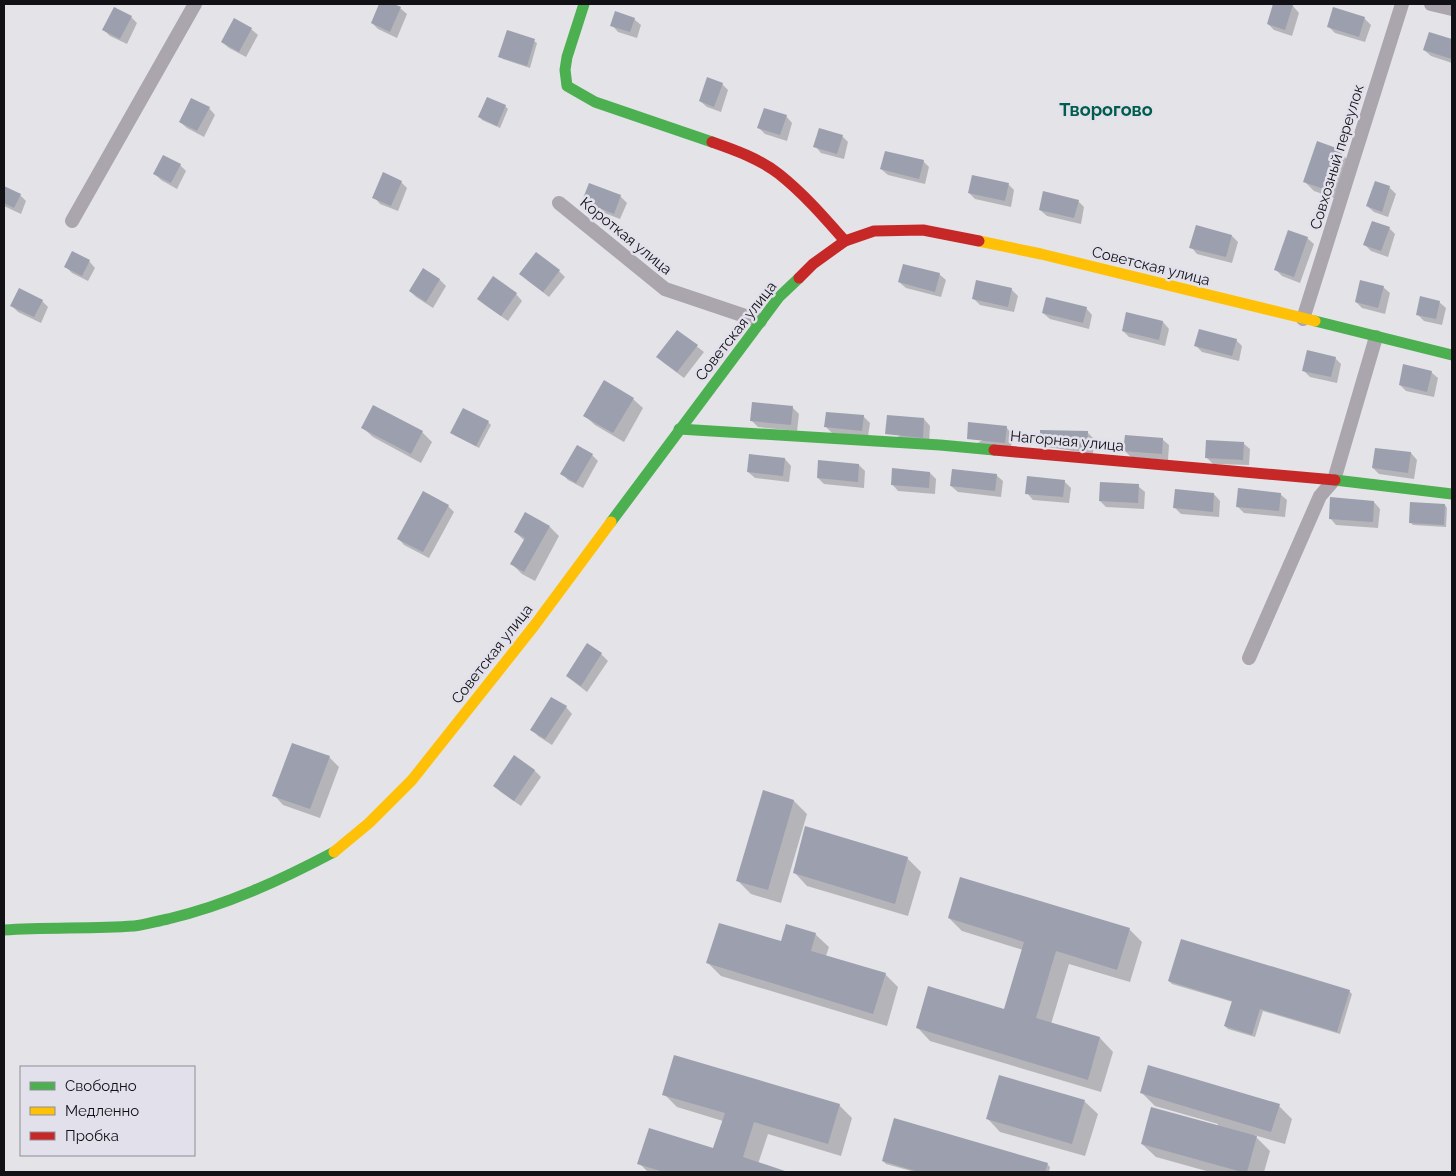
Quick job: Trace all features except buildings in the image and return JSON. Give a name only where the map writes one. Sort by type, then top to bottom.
[{"type":"street","points":[[72,221],[195,4]]},
{"type":"street","points":[[584,4],[567,57],[565,70],[567,86],[595,102],[741,152],[778,172],[811,202],[845,241]]},
{"type":"street","name":"Совхозный переулок","points":[[1303,319],[1402,4]]},
{"type":"street","points":[[1431,4],[1452,9]]},
{"type":"street","name":"Короткая улица","points":[[559,203],[665,289],[760,322]]},
{"type":"street","name":"Советская улица","points":[[4,930],[136,926],[179,916],[226,902],[289,876],[336,851],[370,822],[412,780],[534,626],[779,297],[813,264],[845,241],[874,231],[922,230],[1041,254],[1452,354]]},
{"type":"street","points":[[1249,658],[1320,496],[1334,480],[1376,337]]},
{"type":"street","name":"Нагорная улица","points":[[679,429],[940,445],[1334,480],[1452,494]]},
{"type":"traffic: fast","points":[[584,4],[567,57],[565,70],[567,86],[595,102],[712,142]]},
{"type":"traffic: fast","points":[[611,522],[779,297],[799,278]]},
{"type":"traffic: fast","points":[[1315,321],[1452,355]]},
{"type":"traffic: fast","points":[[679,429],[994,450]]},
{"type":"traffic: fast","points":[[1335,480],[1452,494]]},
{"type":"traffic: fast","points":[[4,930],[134,926],[168,919],[211,907],[253,891],[334,852]]},
{"type":"traffic: slow","points":[[979,241],[1041,254],[1315,321]]},
{"type":"traffic: slow","points":[[334,852],[369,823],[412,780],[534,626],[611,522]]},
{"type":"traffic: jam","points":[[712,142],[756,159],[779,174],[805,198],[845,241]]},
{"type":"traffic: jam","points":[[799,278],[813,264],[845,241],[874,231],[923,230],[979,241]]},
{"type":"traffic: jam","points":[[994,450],[1335,480]]},
{"type":"district","name":"Творогово","points":[[1106,110]]}]
